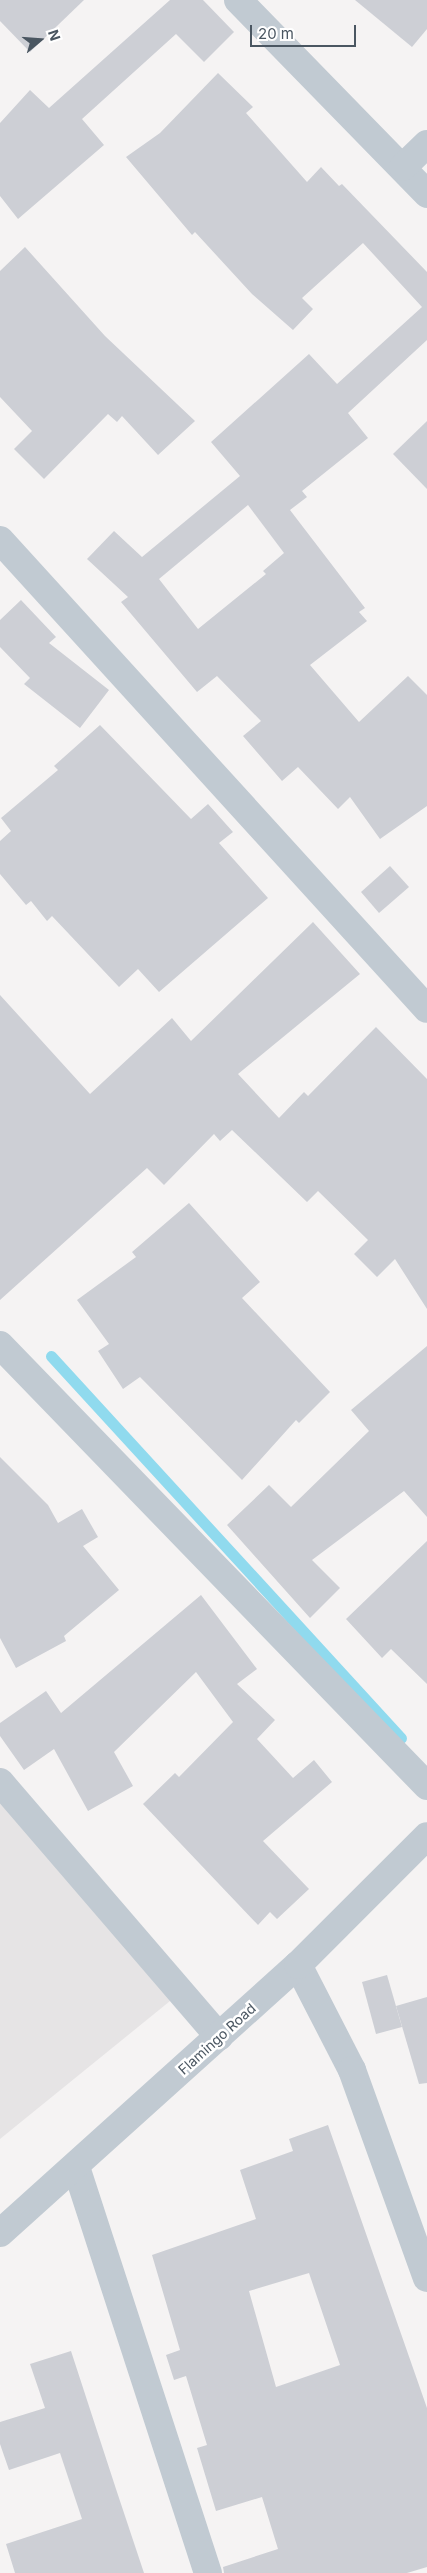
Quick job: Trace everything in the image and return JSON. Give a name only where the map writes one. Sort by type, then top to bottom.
[{"type":"street","points":[[238,0],[427,194]]},
{"type":"street","points":[[403,168],[427,144]]},
{"type":"street","points":[[0,540],[427,1009]]},
{"type":"street","points":[[0,1345],[427,1786]]},
{"type":"street","points":[[0,1782],[219,2037]]},
{"type":"street","name":"Flamingo Road","points":[[0,2233],[76,2167],[298,1965],[427,1836]]},
{"type":"street","points":[[298,1965],[352,2070],[427,2278]]},
{"type":"street","points":[[76,2167],[208,2573]]},
{"type":"shaded area","points":[[0,1792],[175,1997],[0,2139]]},
{"type":"building","points":[[0,0],[84,0],[30,52],[0,21]]},
{"type":"building","points":[[170,0],[203,0],[234,32],[204,62],[176,34],[82,119],[104,145],[18,219],[0,196],[0,123],[30,90],[49,108]]},
{"type":"building","points":[[355,0],[427,0],[427,29],[412,47]]},
{"type":"building","points":[[218,73],[253,107],[246,113],[307,182],[321,167],[339,186],[342,184],[427,272],[427,340],[348,413],[368,438],[302,491],[307,497],[290,510],[365,608],[359,612],[367,621],[310,665],[359,722],[408,676],[427,695],[427,806],[380,839],[350,797],[338,809],[298,767],[282,781],[243,736],[261,721],[217,676],[197,692],[121,602],[128,597],[87,559],[114,531],[142,557],[240,476],[211,442],[309,354],[337,384],[422,307],[363,243],[302,298],[313,309],[293,330],[252,294],[195,232],[192,235],[126,157],[160,133]],"holes":[[[248,505],[284,553],[263,571],[266,574],[198,629],[159,579]]]},
{"type":"building","points":[[25,247],[105,336],[195,421],[158,455],[122,416],[117,422],[108,414],[44,479],[14,449],[32,431],[0,397],[0,271]]},
{"type":"building","points":[[427,421],[427,489],[393,454]]},
{"type":"building","points":[[21,600],[56,637],[49,643],[109,690],[80,728],[24,684],[30,678],[0,647],[0,620]]},
{"type":"building","points":[[100,725],[191,819],[208,804],[233,832],[219,843],[268,898],[159,992],[138,969],[119,987],[52,916],[47,921],[31,901],[26,905],[0,874],[0,841],[11,831],[1,818],[58,770],[54,766]]},
{"type":"building","points":[[390,866],[409,887],[379,913],[361,892]]},
{"type":"building","points":[[313,922],[360,974],[238,1074],[279,1118],[304,1092],[308,1096],[376,1027],[427,1079],[427,1309],[395,1259],[377,1277],[354,1254],[368,1240],[318,1191],[307,1202],[232,1130],[220,1141],[214,1134],[164,1185],[147,1168],[0,1300],[0,995],[90,1094],[172,1018],[191,1041]]},
{"type":"building","points":[[189,1203],[260,1282],[242,1298],[330,1392],[299,1423],[296,1420],[242,1480],[140,1377],[123,1389],[98,1351],[109,1344],[77,1300],[136,1257],[132,1252]]},
{"type":"building","points":[[427,1346],[427,1517],[404,1491],[312,1560],[340,1588],[310,1618],[227,1525],[269,1485],[291,1507],[369,1431],[351,1410]]},
{"type":"building","points":[[0,1457],[48,1505],[58,1523],[82,1509],[98,1537],[83,1546],[119,1590],[64,1636],[66,1641],[16,1668],[0,1638]]},
{"type":"building","points":[[427,1541],[427,1684],[391,1649],[382,1658],[346,1619]]},
{"type":"building","points":[[201,1595],[257,1669],[237,1684],[275,1720],[257,1739],[293,1778],[314,1760],[332,1782],[263,1841],[309,1889],[277,1919],[270,1912],[258,1925],[143,1804],[175,1773],[179,1777],[233,1722],[196,1672],[114,1752],[133,1786],[88,1811],[54,1749],[24,1770],[0,1736],[0,1723],[46,1691],[61,1713]]},
{"type":"building","points":[[387,1975],[402,2027],[376,2034],[362,1982]]},
{"type":"building","points":[[427,1997],[427,2083],[419,2084],[396,2006]]},
{"type":"building","points":[[328,2125],[427,2408],[427,2567],[407,2573],[224,2573],[223,2567],[278,2549],[262,2497],[216,2511],[197,2448],[207,2445],[186,2376],[174,2380],[166,2355],[180,2350],[152,2255],[256,2219],[240,2170],[293,2151],[289,2139]],"holes":[[[309,2273],[340,2365],[276,2387],[249,2291]]]},
{"type":"building","points":[[71,2351],[144,2573],[15,2573],[6,2544],[82,2519],[60,2453],[9,2470],[0,2444],[0,2422],[45,2408],[30,2364]]},
{"type":"waterway","points":[[51,1356],[401,1738]]}]
